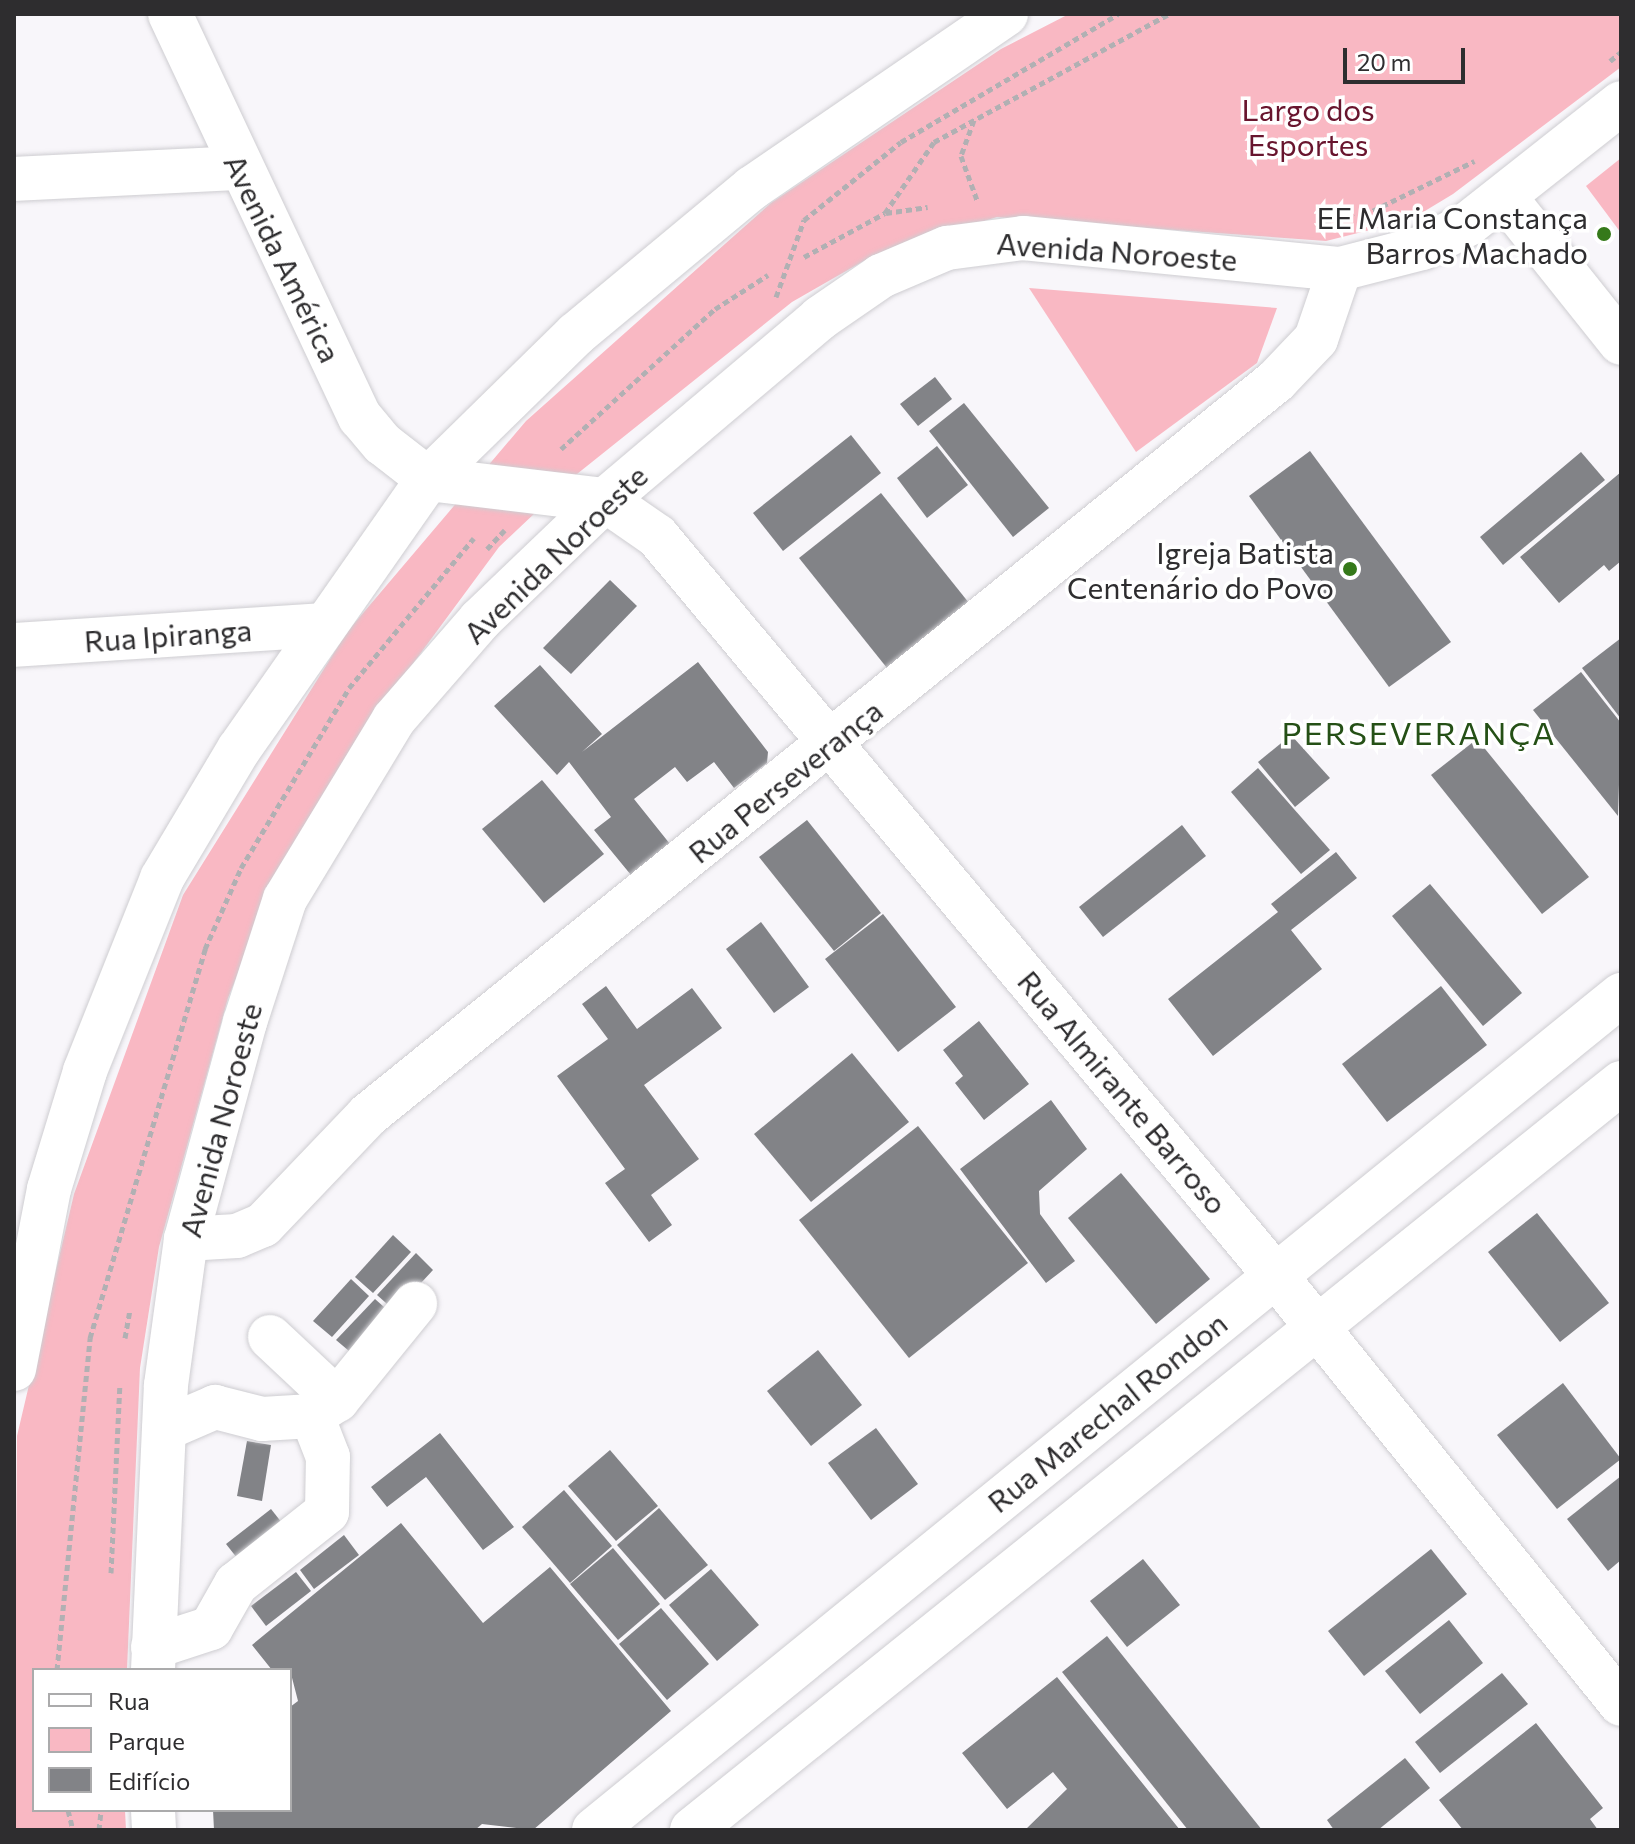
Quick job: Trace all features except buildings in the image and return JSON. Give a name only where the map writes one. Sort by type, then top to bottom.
[{"type":"street","name":"Avenida América","points":[[170,14],[360,417],[428,479]]},
{"type":"street","points":[[14,1369],[21,1305],[49,1189],[85,1071],[162,878],[322,625],[428,479],[576,334],[752,188],[1006,14]]},
{"type":"street","name":"Avenida Noroeste","points":[[153,1658],[164,1429],[186,1239],[285,899],[394,719],[480,620],[605,500],[820,318],[881,276],[947,248],[1023,238],[1340,269],[1422,248],[1506,199],[1621,103]]},
{"type":"street","points":[[14,179],[240,168]]},
{"type":"street","points":[[1506,199],[1621,343]]},
{"type":"street","name":"Rua Perseverança","points":[[186,1239],[237,1236],[263,1225],[368,1115],[834,742],[1276,381],[1316,339],[1340,269]]},
{"type":"street","points":[[428,479],[605,500]]},
{"type":"street","name":"Rua Almirante Barroso","points":[[605,500],[657,536],[834,742],[1275,1275],[1621,1704]]},
{"type":"street","name":"Rua Ipiranga","points":[[14,645],[322,625]]},
{"type":"street","name":"Rua Marechal Rondon","points":[[594,1830],[1621,995]]},
{"type":"street","points":[[692,1830],[1621,1083]]},
{"type":"street","points":[[164,1429],[215,1407],[262,1419],[325,1408],[415,1304]]},
{"type":"street","points":[[153,1658],[211,1628],[236,1584],[327,1512],[325,1408],[270,1337]]},
{"type":"path","points":[[885,213],[934,142],[1169,14]]},
{"type":"path","points":[[967,201],[981,199],[961,156],[974,119]]},
{"type":"path","points":[[804,257],[885,213],[940,205]]},
{"type":"path","points":[[561,449],[715,309],[768,275]]},
{"type":"green space","name":"Largo dos Esportes","points":[[1069,14],[1621,14],[1621,67],[1453,194],[1410,220],[1326,241],[997,217],[874,255],[792,302],[572,478],[499,547],[375,715],[270,893],[228,998],[159,1247],[140,1368],[127,1668],[32,1668],[32,1812],[125,1812],[126,1830],[14,1830],[17,1436],[74,1194],[183,895],[347,632],[526,421],[771,203],[1001,49]]},
{"type":"green space","points":[[1621,158],[1621,233],[1586,186]]},
{"type":"green space","points":[[1029,288],[1277,308],[1257,363],[1136,452]]},
{"type":"place","name":"EE Maria Constança Barros Machado","points":[[1604,234]]},
{"type":"place","name":"Igreja Batista Centenário do Povo","points":[[1350,569]]},
{"type":"district","name":"PERSEVERANÇA","points":[[1419,732]]}]
